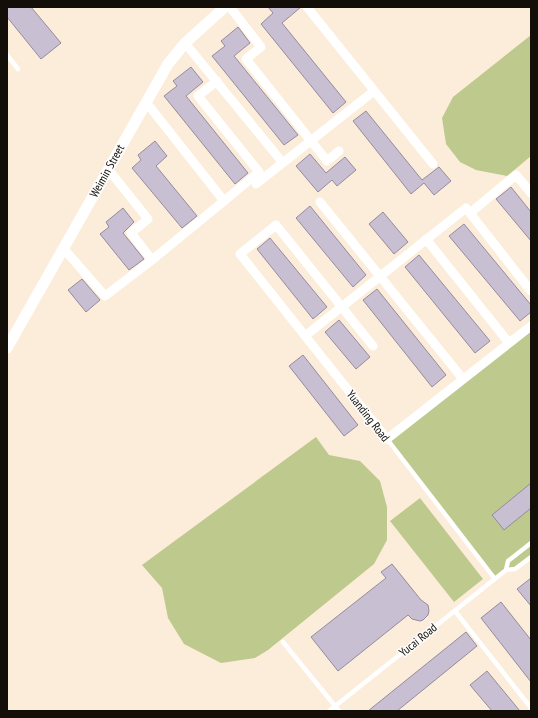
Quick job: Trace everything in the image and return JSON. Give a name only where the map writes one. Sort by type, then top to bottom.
[{"type":"street","name":"Weimin Street","points":[[7,348],[168,64],[185,43],[225,7]]},
{"type":"street","points":[[230,7],[261,47],[246,59],[327,161],[339,151]]},
{"type":"street","points":[[308,7],[433,164]]},
{"type":"street","points":[[185,43],[283,163]]},
{"type":"street","points":[[64,249],[105,296],[152,260],[259,172],[198,96],[217,81]]},
{"type":"street","points":[[256,184],[374,91]]},
{"type":"street","points":[[146,102],[224,201]]},
{"type":"street","points":[[108,169],[148,219],[131,233],[152,260]]},
{"type":"street","points":[[470,213],[516,175],[531,194]]},
{"type":"street","points":[[320,202],[463,380]]},
{"type":"street","points":[[305,336],[466,208],[531,291]]},
{"type":"street","name":"Yuanding Road","points":[[341,306],[276,225],[240,254],[387,439]]},
{"type":"street","points":[[426,239],[509,343]]},
{"type":"street","points":[[341,306],[373,346]]},
{"type":"street","points":[[387,439],[531,326]]},
{"type":"lane","points":[[7,55],[18,69]]},
{"type":"lane","name":"Yuanding Road","points":[[387,439],[495,579]]},
{"type":"lane","name":"Yucai Road","points":[[506,570],[508,561],[531,543]]},
{"type":"lane","name":"Yucai Road","points":[[329,711],[506,570],[515,569],[531,557]]},
{"type":"lane","points":[[455,611],[531,708]]},
{"type":"lane","points":[[283,642],[339,711]]},
{"type":"green space","points":[[531,35],[531,156],[507,176],[476,170],[460,162],[446,144],[442,118],[453,97]]},
{"type":"green space","points":[[531,326],[531,557],[515,569],[506,570],[495,579],[387,439]]},
{"type":"green space","points":[[316,437],[329,455],[360,461],[380,481],[387,507],[387,540],[374,564],[268,650],[255,658],[221,663],[184,644],[168,618],[162,588],[142,565]]},
{"type":"green space","points":[[420,498],[483,579],[454,602],[390,521]]},
{"type":"building","points":[[7,7],[31,7],[61,43],[41,59],[7,17]]},
{"type":"building","points":[[268,7],[301,7],[282,23],[346,102],[333,113],[261,24],[273,13]]},
{"type":"building","points":[[238,27],[250,43],[234,56],[298,135],[284,145],[212,56],[225,46],[221,41]]},
{"type":"building","points":[[191,67],[203,82],[186,96],[248,173],[235,184],[164,96],[177,86],[173,81]]},
{"type":"building","points":[[366,111],[422,180],[439,167],[451,181],[434,195],[424,183],[411,194],[353,121]]},
{"type":"building","points":[[155,141],[167,156],[156,166],[197,216],[182,228],[132,168],[141,160],[138,155]]},
{"type":"building","points":[[310,154],[326,173],[345,157],[356,170],[337,186],[332,180],[318,192],[296,166]]},
{"type":"building","points":[[511,187],[531,212],[531,241],[496,199]]},
{"type":"building","points":[[310,206],[366,275],[353,287],[296,218]]},
{"type":"building","points":[[123,208],[134,222],[123,233],[144,259],[129,270],[100,234],[109,227],[106,222]]},
{"type":"building","points":[[383,212],[408,242],[394,254],[369,224]]},
{"type":"building","points":[[464,224],[531,305],[531,312],[520,321],[449,236]]},
{"type":"building","points":[[270,238],[327,307],[313,319],[257,249]]},
{"type":"building","points":[[419,255],[490,341],[475,353],[405,267]]},
{"type":"building","points":[[82,279],[100,300],[86,312],[68,290]]},
{"type":"building","points":[[377,289],[446,375],[432,387],[363,300]]},
{"type":"building","points":[[339,320],[370,357],[356,369],[325,332]]},
{"type":"building","points":[[303,355],[358,425],[344,436],[289,366]]},
{"type":"building","points":[[531,483],[531,508],[504,530],[492,515]]},
{"type":"building","points":[[392,564],[421,600],[428,605],[428,615],[420,621],[412,619],[408,615],[338,671],[311,637],[386,578],[381,572]]},
{"type":"building","points":[[531,578],[531,606],[517,589]]},
{"type":"building","points":[[501,602],[531,640],[531,682],[481,618]]},
{"type":"building","points":[[466,632],[477,646],[397,711],[368,711]]},
{"type":"building","points":[[487,671],[520,711],[492,711],[470,685]]}]
